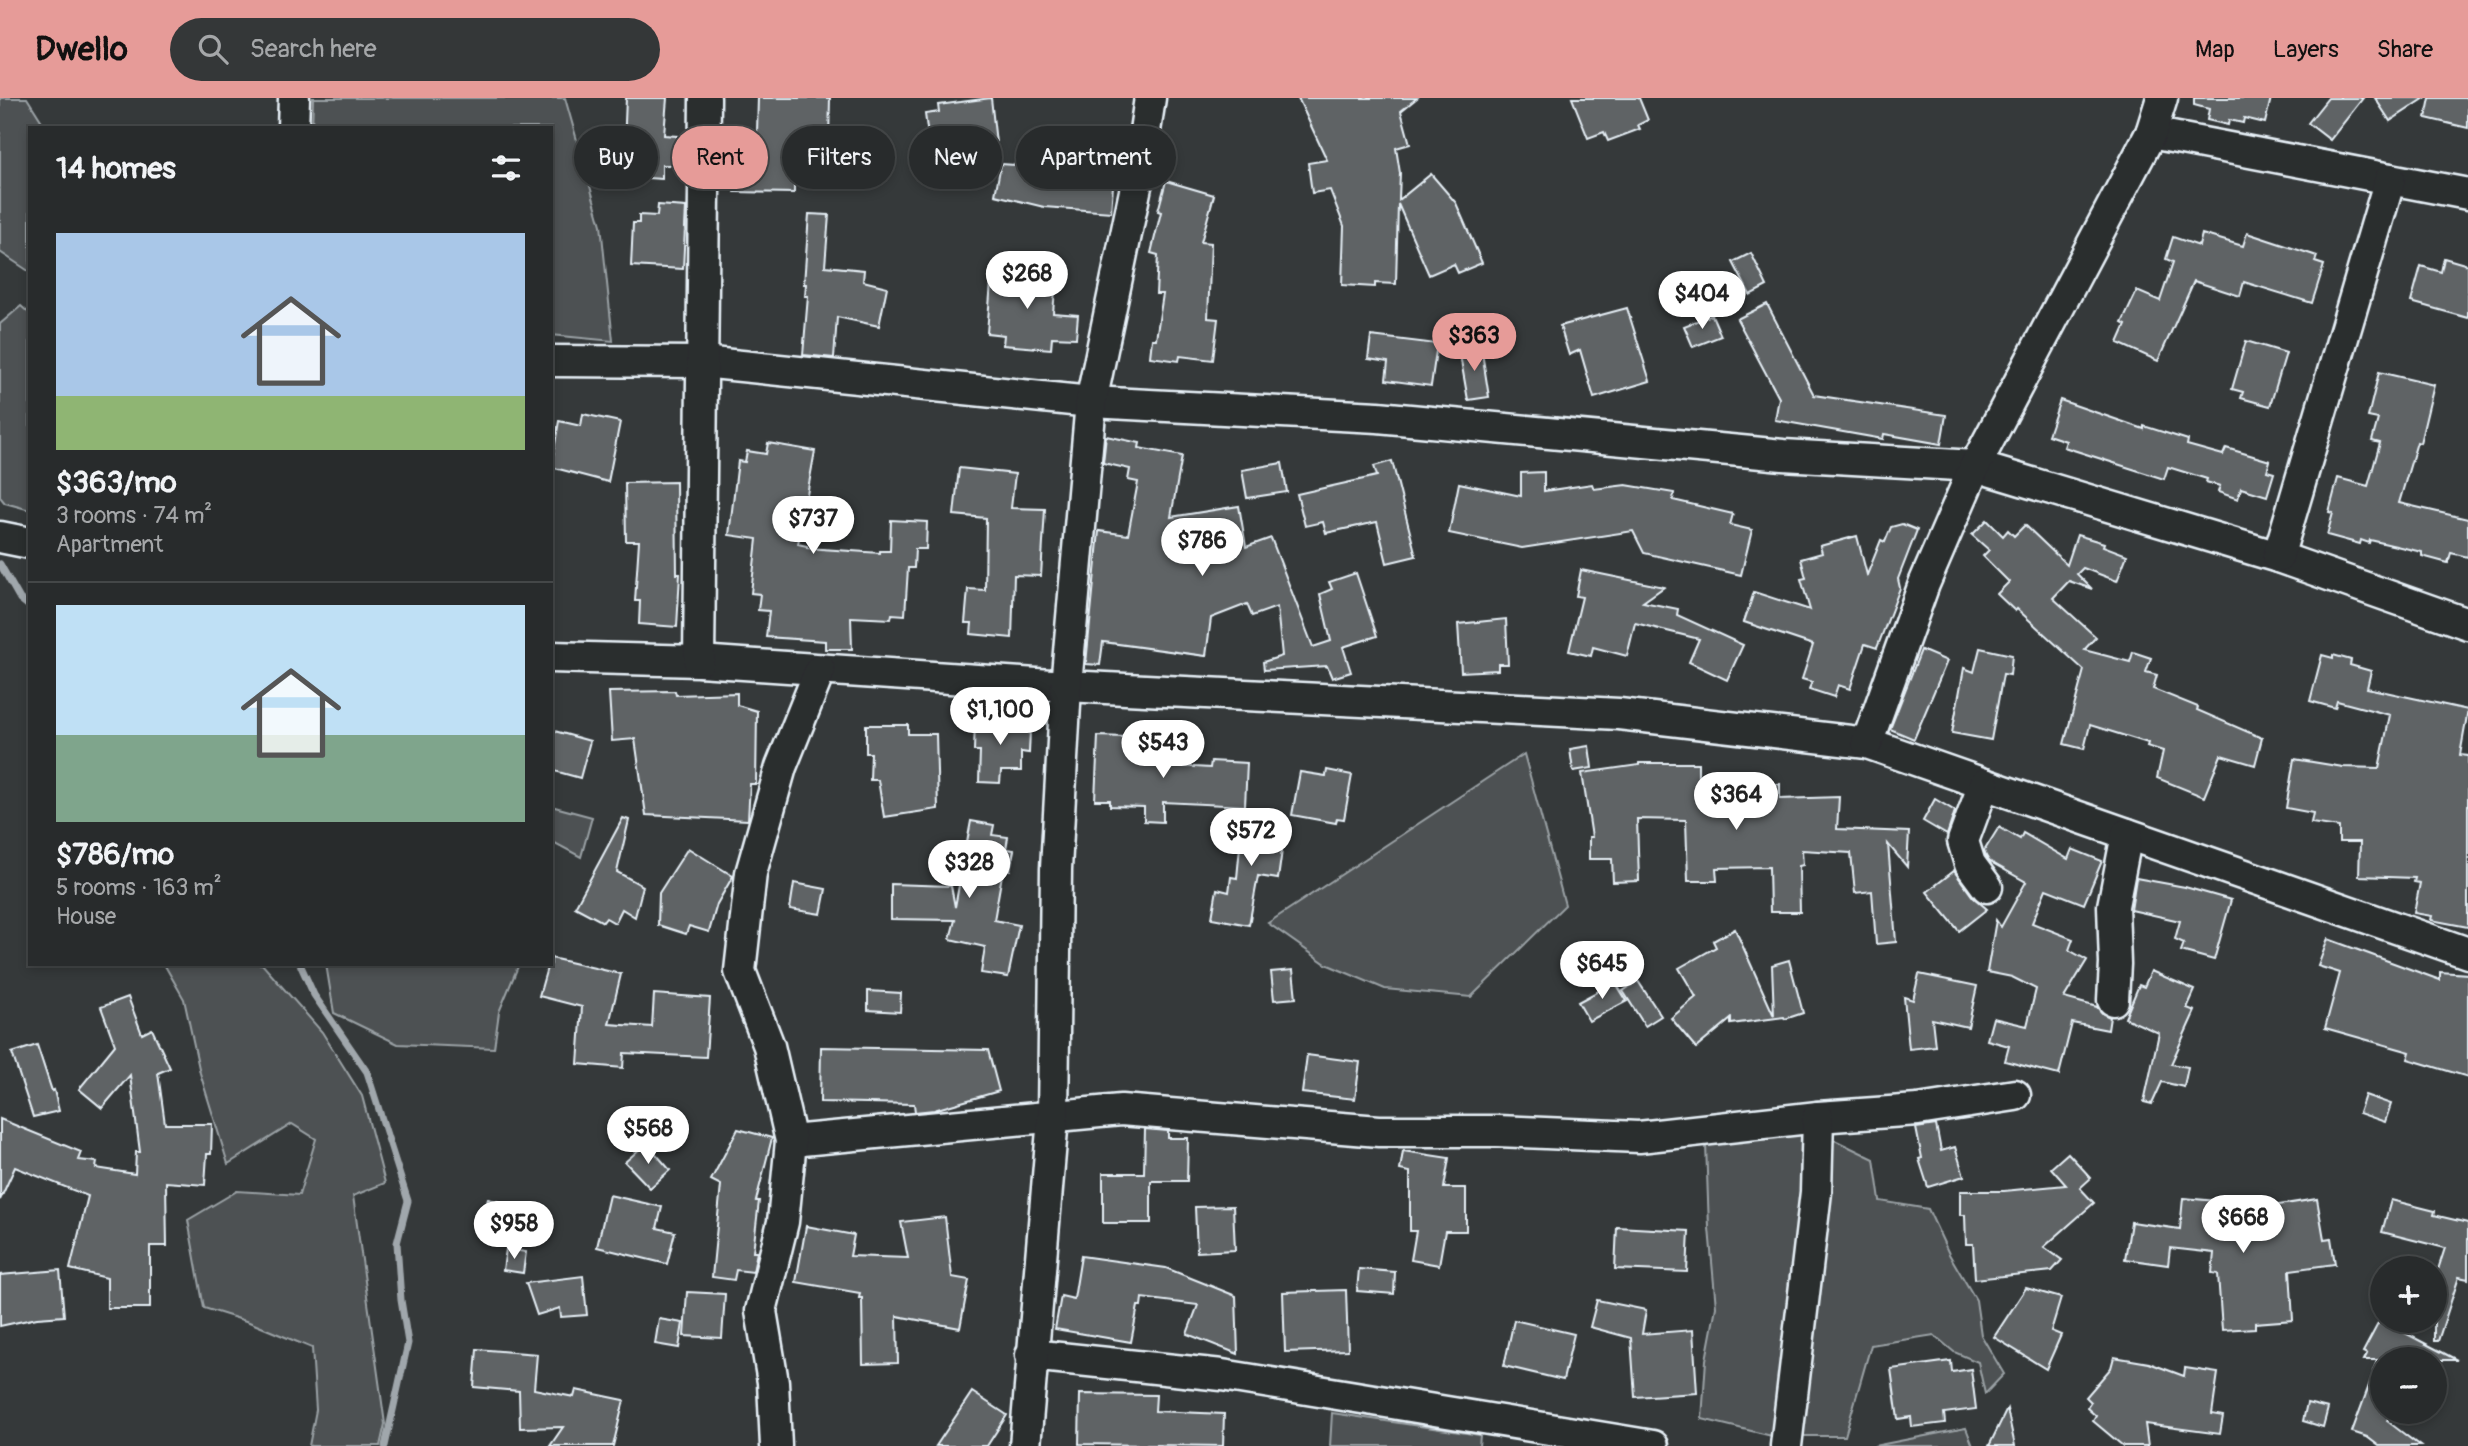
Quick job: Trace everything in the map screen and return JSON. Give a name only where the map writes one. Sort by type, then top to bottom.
[{"type":"street","points":[[293,126],[294,98]]},
{"type":"street","points":[[699,661],[705,98]]},
{"type":"street","points":[[1025,1446],[1053,1118],[1056,869],[1066,686],[1091,402],[1138,177],[1150,98]]},
{"type":"street","points":[[1867,743],[1924,584],[1975,466],[2151,133],[2162,98]]},
{"type":"street","points":[[2151,133],[2468,194]]},
{"type":"street","points":[[2278,556],[2390,179]]},
{"type":"street","points":[[553,361],[702,362],[1091,402],[1378,418],[1783,455],[1975,466],[2278,556],[2468,624]]},
{"type":"street","points":[[0,537],[28,542]]},
{"type":"street","points":[[553,657],[699,661],[1066,686],[1619,714],[1867,743],[2468,953]]},
{"type":"street","points":[[776,1446],[773,1382],[761,1311],[783,1223],[790,1142],[769,1046],[740,971],[751,873],[781,767],[820,670]]},
{"type":"street","points":[[1984,784],[1964,841],[1970,864],[1987,887]]},
{"type":"street","points":[[2113,1000],[2113,906],[2127,834]]},
{"type":"street","points":[[790,1142],[1121,1110],[1379,1131],[1497,1131],[1639,1138],[1818,1117],[1918,1110],[2015,1096]]},
{"type":"street","points":[[1786,1446],[1816,1192],[1818,1117]]},
{"type":"street","points":[[1031,1355],[1222,1375],[1653,1446]]},
{"type":"shaded area","points":[[0,98],[27,98],[45,126],[28,126],[28,271],[0,252]]},
{"type":"shaded area","points":[[313,98],[565,98],[574,130],[574,189],[591,189],[601,225],[613,341],[553,335],[553,126],[312,126]]},
{"type":"shaded area","points":[[21,306],[28,312],[28,509],[5,503],[0,497],[0,324]]},
{"type":"shaded area","points":[[1524,754],[1565,905],[1471,997],[1385,989],[1326,964],[1268,923]]},
{"type":"shaded area","points":[[553,807],[592,817],[581,857],[553,842]]},
{"type":"shaded area","points":[[165,966],[264,966],[322,1032],[362,1096],[385,1183],[353,1196],[385,1424],[380,1446],[309,1446],[316,1410],[312,1348],[249,1322],[204,1308],[188,1220],[237,1191],[299,1195],[316,1139],[292,1124],[228,1164],[200,1073],[184,999]]},
{"type":"shaded area","points":[[326,966],[518,966],[499,1012],[494,1048],[398,1044],[334,1013]]},
{"type":"shaded area","points":[[1809,1133],[1780,1438],[1702,1419],[1706,1360],[1716,1307],[1709,1228],[1706,1144]]},
{"type":"shaded area","points":[[1822,1134],[1874,1159],[1880,1201],[1928,1209],[1949,1254],[1976,1300],[1981,1335],[2004,1374],[1985,1394],[1978,1362],[1954,1352],[1934,1335],[1871,1345],[1845,1436],[1797,1436]]},
{"type":"shaded area","points":[[1332,1413],[1480,1435],[1479,1446],[1330,1446]]},
{"type":"shaded area","points":[[1966,1428],[1973,1446],[1874,1446]]},
{"type":"building","points":[[626,98],[667,98],[664,135],[672,136],[672,165],[662,165],[662,179],[658,179],[658,126],[625,126]]},
{"type":"building","points":[[758,98],[830,98],[829,126],[782,126],[782,189],[794,189],[794,193],[735,192],[735,189],[768,189],[768,126],[757,126]]},
{"type":"building","points":[[991,98],[994,126],[927,126],[925,114],[939,112],[938,105]]},
{"type":"building","points":[[1298,98],[1417,98],[1401,111],[1410,144],[1396,148],[1400,173],[1399,200],[1431,174],[1456,203],[1482,263],[1458,273],[1454,264],[1429,275],[1398,204],[1396,284],[1375,283],[1375,287],[1342,285],[1344,226],[1330,190],[1312,193],[1308,163],[1327,160]]},
{"type":"building","points":[[1572,98],[1639,98],[1648,120],[1638,125],[1640,129],[1608,141],[1604,132],[1588,138]]},
{"type":"building","points":[[2194,98],[2271,98],[2265,123],[2244,118],[2243,123],[2229,120],[2228,125],[2207,120],[2209,109],[2194,105]]},
{"type":"building","points":[[2328,98],[2363,98],[2330,140],[2308,123]]},
{"type":"building","points":[[2375,98],[2425,98],[2390,121]]},
{"type":"building","points":[[2430,98],[2468,98],[2468,128],[2426,118]]},
{"type":"building","points":[[1002,164],[1016,165],[1016,189],[1113,189],[1111,212],[1044,207],[995,195],[996,189],[1002,189]]},
{"type":"building","points":[[1176,184],[1214,195],[1201,242],[1211,243],[1208,318],[1218,319],[1213,360],[1180,356],[1179,361],[1150,357],[1152,339],[1156,339],[1163,294],[1156,294],[1158,255],[1151,253],[1161,212],[1158,211],[1164,189],[1176,189]]},
{"type":"building","points":[[658,205],[686,207],[683,269],[631,266],[633,223],[639,223],[639,215],[657,216]]},
{"type":"building","points":[[809,214],[829,215],[825,266],[864,270],[863,281],[887,287],[879,326],[837,317],[834,358],[803,355],[808,296],[805,296],[804,284]]},
{"type":"building","points":[[2247,233],[2317,256],[2315,262],[2324,265],[2312,303],[2244,282],[2240,296],[2194,281],[2158,361],[2118,343],[2126,325],[2122,323],[2137,291],[2160,301],[2173,262],[2166,259],[2173,237],[2199,246],[2202,234],[2243,246]]},
{"type":"building","points":[[1751,253],[1767,286],[1750,295],[1733,262]]},
{"type":"building","points":[[2444,258],[2468,265],[2468,318],[2411,302],[2421,266],[2441,272]]},
{"type":"building","points":[[992,269],[1019,271],[1019,275],[1056,278],[1053,313],[1078,315],[1076,338],[1052,337],[1051,349],[1003,345],[1004,335],[987,333]]},
{"type":"building","points":[[1767,304],[1814,395],[1946,415],[1941,444],[1884,434],[1883,439],[1775,420],[1779,398],[1737,319]]},
{"type":"building","points":[[1627,308],[1650,381],[1594,398],[1580,350],[1569,355],[1560,326]]},
{"type":"building","points":[[1712,315],[1721,336],[1693,347],[1684,326]]},
{"type":"building","points":[[1371,336],[1437,344],[1431,386],[1386,380],[1388,362],[1368,359]]},
{"type":"building","points":[[2246,341],[2286,353],[2270,406],[2241,398],[2243,392],[2232,389]]},
{"type":"building","points":[[1481,346],[1489,397],[1468,400],[1459,349]]},
{"type":"building","points":[[2379,372],[2434,385],[2420,443],[2417,442],[2399,503],[2468,519],[2468,557],[2451,553],[2448,563],[2422,556],[2422,552],[2370,540],[2369,543],[2361,540],[2360,544],[2327,535],[2333,513],[2329,512],[2338,478],[2368,486],[2380,443],[2372,441],[2378,419],[2368,417]]},
{"type":"building","points":[[2060,400],[2144,429],[2144,426],[2188,440],[2187,445],[2223,455],[2226,448],[2270,461],[2267,471],[2274,473],[2267,496],[2241,488],[2238,499],[2218,492],[2220,486],[2206,482],[2207,479],[2168,467],[2164,479],[2064,447],[2066,441],[2048,435]]},
{"type":"building","points":[[583,414],[620,422],[608,482],[553,468],[559,421],[581,426]]},
{"type":"building","points":[[1106,436],[1140,443],[1139,448],[1182,456],[1171,517],[1239,506],[1246,547],[1271,538],[1313,647],[1331,641],[1320,594],[1332,589],[1329,582],[1356,573],[1377,636],[1343,647],[1351,672],[1332,678],[1327,666],[1264,670],[1263,662],[1282,656],[1277,607],[1252,616],[1247,604],[1211,618],[1206,656],[1103,642],[1100,665],[1086,664],[1099,531],[1128,535],[1138,482],[1128,480],[1130,469],[1103,463]]},
{"type":"building","points":[[768,443],[815,451],[798,544],[807,548],[880,553],[890,551],[891,520],[927,522],[926,549],[915,549],[914,568],[908,568],[905,615],[892,614],[891,619],[851,617],[852,649],[825,649],[825,641],[766,637],[769,611],[758,610],[760,594],[751,593],[757,539],[729,535],[738,461],[745,462],[747,451],[766,454]]},
{"type":"building","points":[[1392,461],[1416,556],[1387,563],[1377,522],[1326,533],[1323,522],[1305,526],[1297,494],[1377,476],[1374,466]]},
{"type":"building","points":[[1282,463],[1287,492],[1247,498],[1242,470]]},
{"type":"building","points":[[959,468],[1015,474],[1011,508],[1045,509],[1041,576],[1014,575],[1012,638],[971,634],[972,623],[965,623],[968,589],[985,590],[986,518],[954,515]]},
{"type":"building","points":[[1544,472],[1544,491],[1592,484],[1594,489],[1626,485],[1674,493],[1673,500],[1733,514],[1730,525],[1752,530],[1741,575],[1644,553],[1633,531],[1522,548],[1449,533],[1459,483],[1521,496],[1521,473]]},
{"type":"building","points":[[676,482],[677,574],[680,574],[677,627],[639,624],[640,601],[635,601],[639,541],[626,541],[625,483]]},
{"type":"building","points":[[1987,520],[2003,536],[2008,530],[2014,536],[2025,525],[2067,565],[2077,535],[2104,543],[2103,546],[2127,555],[2117,581],[2083,568],[2077,574],[2092,589],[2069,581],[2053,598],[2096,637],[2084,650],[2130,662],[2133,652],[2151,658],[2146,672],[2157,675],[2153,689],[2262,738],[2255,765],[2221,755],[2204,797],[2157,778],[2163,751],[2147,746],[2148,743],[2090,725],[2084,749],[2064,744],[2084,670],[1997,594],[2009,582],[1983,556],[1989,550],[1972,535]]},
{"type":"building","points":[[1902,524],[1917,530],[1898,579],[1900,588],[1877,648],[1865,644],[1850,689],[1838,685],[1834,697],[1809,689],[1812,682],[1802,679],[1813,645],[1744,622],[1754,592],[1810,610],[1801,579],[1806,578],[1801,559],[1822,553],[1820,546],[1857,536],[1867,575],[1881,540],[1885,542],[1891,527]]},
{"type":"building","points":[[1581,570],[1664,587],[1643,602],[1678,609],[1677,615],[1743,645],[1727,680],[1689,662],[1699,639],[1635,623],[1627,656],[1593,647],[1591,656],[1569,651],[1582,597],[1576,596]]},
{"type":"building","points":[[1506,619],[1508,664],[1498,664],[1498,670],[1461,672],[1458,624]]},
{"type":"building","points":[[1980,648],[2012,655],[2010,675],[2003,674],[1991,740],[1952,733],[1964,668],[1974,672]]},
{"type":"building","points":[[1921,650],[1947,661],[1914,739],[1890,729]]},
{"type":"building","points":[[2322,655],[2351,660],[2350,665],[2371,671],[2367,688],[2468,710],[2460,755],[2468,756],[2468,927],[2431,920],[2432,916],[2414,913],[2420,883],[2414,882],[2415,878],[2359,876],[2360,842],[2339,842],[2339,827],[2311,823],[2313,813],[2286,808],[2294,759],[2343,767],[2379,768],[2390,715],[2337,701],[2335,708],[2310,701]]},
{"type":"building","points":[[675,691],[676,695],[737,693],[737,705],[757,711],[756,784],[750,784],[748,820],[646,815],[635,739],[612,741],[609,692]]},
{"type":"building","points":[[997,718],[1018,719],[1018,730],[1030,730],[1029,753],[1021,752],[1021,771],[1001,771],[1000,783],[979,782],[980,751],[974,751],[975,720],[997,721]]},
{"type":"building","points":[[866,725],[908,725],[908,734],[936,734],[938,809],[884,817],[878,780],[870,780],[871,753],[866,753]]},
{"type":"building","points":[[553,731],[590,741],[580,778],[553,771]]},
{"type":"building","points":[[1098,736],[1124,737],[1124,746],[1163,747],[1162,765],[1210,768],[1211,761],[1247,763],[1245,806],[1163,802],[1163,822],[1144,821],[1144,807],[1110,806],[1110,800],[1095,800]]},
{"type":"building","points":[[1589,746],[1592,768],[1573,771],[1570,749]]},
{"type":"building","points":[[1639,763],[1698,763],[1698,784],[1780,784],[1780,799],[1839,797],[1837,829],[1909,832],[1907,867],[1888,844],[1896,942],[1876,944],[1872,891],[1855,893],[1851,853],[1802,850],[1803,865],[1799,866],[1800,912],[1770,912],[1769,867],[1716,868],[1717,881],[1688,881],[1686,820],[1637,819],[1639,881],[1613,882],[1612,859],[1589,859],[1589,837],[1592,837],[1582,773]]},
{"type":"building","points":[[1327,770],[1352,775],[1344,819],[1337,818],[1336,823],[1292,815],[1300,772],[1326,776]]},
{"type":"building","points":[[1935,799],[1955,811],[1947,835],[1923,821]]},
{"type":"building","points":[[1243,815],[1286,821],[1278,879],[1258,876],[1249,925],[1212,918],[1217,889],[1229,892],[1231,877],[1237,878]]},
{"type":"building","points":[[623,818],[629,820],[617,872],[643,886],[635,917],[622,909],[615,923],[606,918],[603,922],[575,907]]},
{"type":"building","points":[[971,821],[994,825],[992,835],[1008,837],[1006,849],[1014,850],[1010,870],[1003,869],[994,920],[1019,925],[1008,977],[981,973],[985,947],[950,939],[955,920],[891,919],[891,884],[951,886],[955,907]]},
{"type":"building","points":[[1999,827],[2020,839],[2023,833],[2068,859],[2072,849],[2102,861],[2084,904],[2046,889],[2032,923],[2073,939],[2069,950],[2087,960],[2064,998],[2097,1007],[2110,1017],[2108,1030],[2072,1023],[2059,1075],[2005,1061],[2009,1046],[1987,1040],[1993,1018],[2027,1026],[2036,989],[2012,977],[1987,972],[1996,920],[2001,927],[2026,882],[1989,861],[1986,856],[1984,851]]},
{"type":"building","points":[[688,848],[733,876],[717,904],[709,932],[689,926],[686,934],[658,925],[659,893]]},
{"type":"building","points":[[1954,871],[1973,897],[1987,909],[1959,931],[1927,892]]},
{"type":"building","points":[[2136,878],[2185,887],[2231,900],[2214,960],[2181,951],[2184,943],[2175,939],[2180,921],[2131,910]]},
{"type":"building","points":[[794,883],[826,889],[821,914],[790,909]]},
{"type":"building","points":[[1735,929],[1774,1016],[1772,965],[1789,960],[1803,1013],[1785,1019],[1731,1024],[1731,1019],[1696,1048],[1671,1018],[1696,997],[1679,968],[1716,947],[1713,941]]},
{"type":"building","points":[[2328,939],[2440,980],[2440,972],[2468,974],[2468,1077],[2408,1059],[2410,1052],[2325,1028],[2340,973],[2318,966]]},
{"type":"building","points":[[553,958],[621,974],[609,1024],[652,1027],[654,994],[710,998],[706,1057],[624,1053],[623,1068],[578,1064],[582,1007],[539,996],[547,966],[553,966]]},
{"type":"building","points":[[1293,970],[1296,998],[1274,1000],[1271,972]]},
{"type":"building","points":[[2151,971],[2195,990],[2187,1008],[2195,1011],[2171,1064],[2188,1067],[2184,1087],[2162,1082],[2152,1104],[2144,1102],[2159,1033],[2125,1018],[2139,985],[2144,987]]},
{"type":"building","points":[[1919,974],[1977,986],[1968,1027],[1932,1019],[1935,1046],[1909,1049],[1904,997],[1913,1000]]},
{"type":"building","points":[[1638,981],[1661,1016],[1645,1026],[1623,991]]},
{"type":"building","points":[[1615,982],[1627,1001],[1589,1021],[1578,1002]]},
{"type":"building","points":[[868,991],[901,993],[900,1012],[868,1010]]},
{"type":"building","points":[[128,997],[142,1034],[152,1029],[170,1068],[158,1073],[165,1124],[212,1124],[211,1154],[207,1154],[205,1185],[166,1182],[167,1246],[150,1246],[150,1308],[107,1308],[107,1278],[70,1269],[88,1196],[15,1167],[0,1200],[0,1119],[81,1152],[78,1160],[97,1162],[96,1168],[135,1174],[136,1152],[140,1152],[130,1075],[102,1108],[79,1089],[115,1045],[101,1007]]},
{"type":"building","points":[[37,1045],[59,1111],[33,1117],[12,1053]]},
{"type":"building","points":[[821,1047],[988,1050],[999,1091],[934,1110],[915,1112],[914,1104],[820,1102]]},
{"type":"building","points":[[1307,1055],[1360,1062],[1355,1099],[1302,1093]]},
{"type":"building","points":[[2365,1095],[2391,1104],[2385,1122],[2359,1113]]},
{"type":"building","points":[[1936,1125],[1941,1151],[1955,1147],[1964,1176],[1928,1187],[1919,1159],[1922,1158],[1916,1128]]},
{"type":"building","points":[[738,1129],[772,1138],[756,1201],[759,1201],[753,1252],[757,1252],[753,1272],[736,1270],[734,1280],[712,1277],[721,1185],[711,1180]]},
{"type":"building","points":[[1145,1129],[1168,1131],[1168,1138],[1188,1138],[1187,1181],[1151,1181],[1151,1223],[1103,1223],[1103,1173],[1144,1173]]},
{"type":"building","points":[[642,1147],[650,1147],[670,1170],[650,1188],[625,1162]]},
{"type":"building","points":[[1403,1151],[1449,1158],[1444,1188],[1466,1188],[1466,1231],[1445,1231],[1439,1265],[1411,1260],[1416,1231],[1410,1231],[1410,1172],[1400,1170]]},
{"type":"building","points":[[2068,1153],[2091,1178],[2080,1188],[2094,1203],[2044,1247],[2062,1260],[2052,1271],[1975,1279],[1973,1244],[1966,1244],[1965,1215],[1960,1215],[1960,1191],[2004,1191],[2066,1185],[2051,1168]]},
{"type":"building","points":[[609,1195],[662,1207],[657,1228],[675,1232],[667,1264],[597,1247]]},
{"type":"building","points":[[2183,1198],[2217,1201],[2215,1217],[2266,1222],[2266,1207],[2317,1199],[2324,1239],[2331,1238],[2335,1264],[2290,1270],[2293,1320],[2255,1323],[2255,1328],[2222,1330],[2218,1274],[2212,1273],[2214,1253],[2170,1248],[2168,1265],[2125,1259],[2131,1222],[2180,1229]]},
{"type":"building","points":[[488,1199],[529,1210],[524,1231],[482,1220]]},
{"type":"building","points":[[2391,1200],[2468,1223],[2468,1279],[2459,1277],[2447,1314],[2447,1256],[2442,1256],[2445,1248],[2382,1232]]},
{"type":"building","points":[[1233,1206],[1235,1250],[1197,1252],[1195,1207]]},
{"type":"building","points":[[945,1217],[952,1277],[969,1280],[960,1328],[897,1316],[898,1363],[863,1364],[860,1293],[796,1282],[806,1226],[854,1235],[850,1256],[908,1258],[901,1222]]},
{"type":"building","points":[[1617,1227],[1689,1231],[1687,1272],[1615,1269]]},
{"type":"building","points":[[506,1249],[526,1252],[523,1273],[503,1270]]},
{"type":"building","points":[[1081,1256],[1166,1268],[1236,1296],[1238,1354],[1187,1334],[1198,1305],[1142,1298],[1131,1342],[1055,1329],[1061,1296],[1074,1299]]},
{"type":"building","points":[[1359,1269],[1395,1272],[1394,1294],[1357,1291]]},
{"type":"building","points":[[60,1270],[64,1316],[37,1318],[0,1326],[0,1275]]},
{"type":"building","points":[[583,1276],[587,1315],[561,1317],[560,1308],[537,1315],[526,1283]]},
{"type":"building","points":[[2026,1288],[2061,1298],[2051,1331],[2061,1335],[2046,1369],[1994,1337]]},
{"type":"building","points":[[1346,1290],[1348,1350],[1285,1352],[1283,1292]]},
{"type":"building","points":[[687,1292],[725,1294],[722,1338],[684,1336]]},
{"type":"building","points":[[1597,1300],[1646,1310],[1642,1334],[1693,1330],[1697,1393],[1635,1397],[1631,1338],[1590,1327]]},
{"type":"building","points":[[659,1319],[683,1323],[679,1348],[655,1344]]},
{"type":"building","points":[[1514,1320],[1574,1334],[1563,1380],[1504,1366]]},
{"type":"building","points":[[2373,1333],[2405,1333],[2432,1347],[2370,1347],[2370,1360],[2364,1360],[2367,1354],[2363,1352]]},
{"type":"building","points":[[2434,1333],[2441,1333],[2438,1341],[2434,1341]]},
{"type":"building","points":[[477,1349],[537,1354],[534,1389],[574,1397],[576,1390],[624,1400],[613,1446],[550,1446],[563,1427],[520,1428],[519,1391],[474,1387]]},
{"type":"building","points":[[2114,1357],[2149,1363],[2184,1376],[2185,1368],[2218,1373],[2212,1414],[2223,1416],[2220,1434],[2145,1424],[2148,1446],[2123,1446],[2093,1421],[2096,1416],[2087,1408],[2091,1402],[2086,1397],[2111,1368]]},
{"type":"building","points":[[1951,1361],[1952,1372],[1971,1369],[1976,1409],[1944,1413],[1945,1423],[1912,1427],[1911,1417],[1898,1419],[1891,1369]]},
{"type":"building","points":[[2370,1383],[2370,1424],[2391,1424],[2420,1446],[2379,1446],[2367,1437],[2352,1432]]},
{"type":"building","points":[[972,1392],[1007,1415],[987,1446],[936,1446]]},
{"type":"building","points":[[1080,1394],[1156,1395],[1155,1411],[1224,1414],[1223,1446],[1079,1444]]},
{"type":"building","points":[[2307,1403],[2328,1408],[2323,1427],[2303,1421]]},
{"type":"building","points":[[2007,1409],[2015,1446],[1989,1446]]},
{"type":"waterway","points":[[0,564],[20,599],[28,605]]},
{"type":"waterway","points":[[301,966],[314,995],[367,1072],[408,1201],[397,1243],[401,1300],[408,1343],[385,1446]]}]
